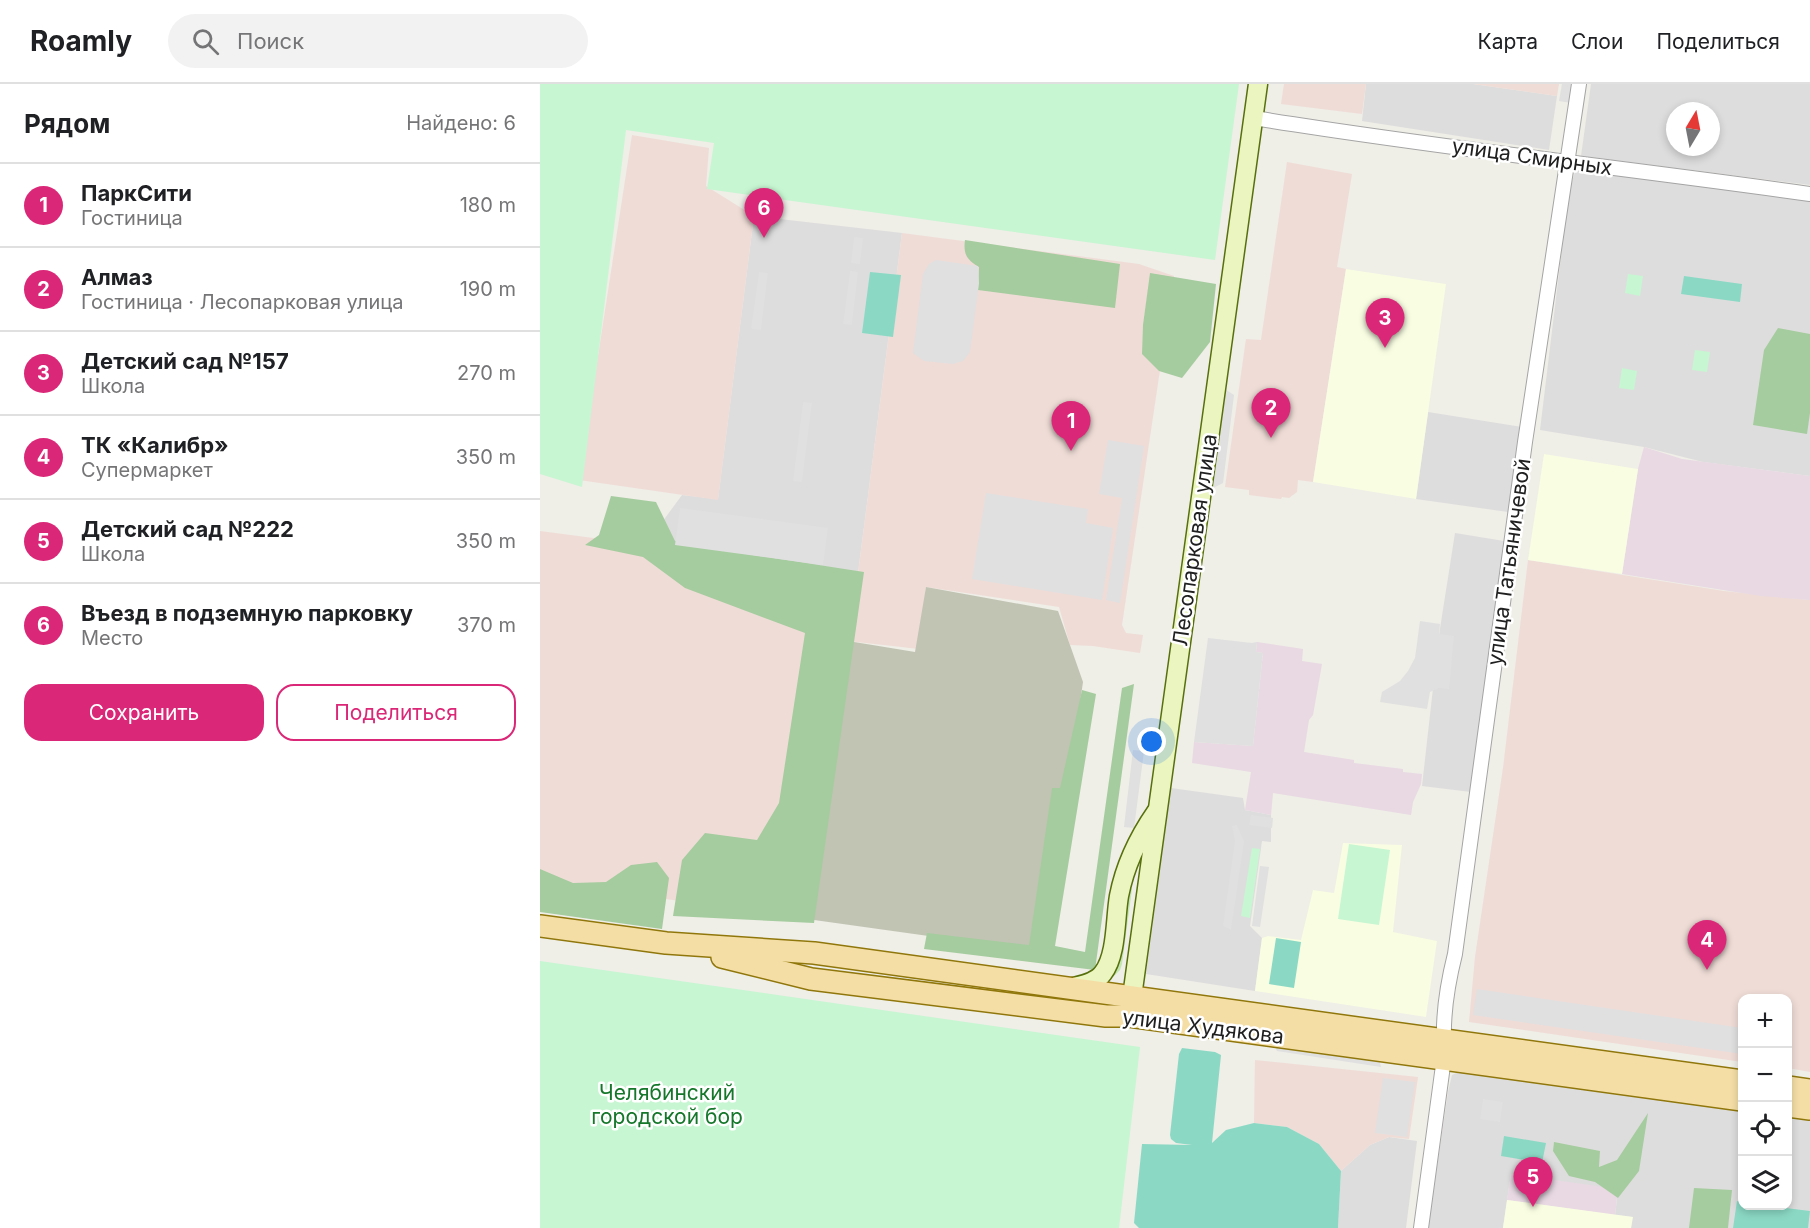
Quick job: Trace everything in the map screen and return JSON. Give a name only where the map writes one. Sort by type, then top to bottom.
[{"type":"main road","name":"Лесопарковая улица","points":[[1130,1006],[1258,84]]},
{"type":"main road","points":[[1066,989],[1092,982],[1102,975],[1109,963],[1119,897],[1126,871],[1138,837],[1158,808]]},
{"type":"main road","name":"улица Худякова","points":[[540,926],[666,943],[814,953],[1066,989],[1130,1006],[1444,1049],[1738,1080]]},
{"type":"main road","name":"улица Худякова","points":[[666,943],[812,979],[1106,1016],[1130,1006]]},
{"type":"main road","name":"улица Худякова","points":[[1444,1049],[1738,1099]]},
{"type":"main road","points":[[1792,1088],[1810,1090]]},
{"type":"main road","points":[[1792,1107],[1810,1109]]},
{"type":"street","name":"улица Татьяничевой","points":[[1421,1228],[1444,1049],[1445,1007],[1455,954],[1525,442],[1579,84]]},
{"type":"street","name":"улица Смирных","points":[[1254,118],[1567,163],[1810,194]]},
{"type":"shaded area","points":[[1284,84],[1366,84],[1362,114],[1281,104]]},
{"type":"shaded area","points":[[1366,84],[1473,84],[1557,96],[1549,150],[1362,121]]},
{"type":"shaded area","points":[[1473,84],[1559,84],[1557,96]]},
{"type":"shaded area","points":[[1562,84],[1573,84],[1571,103],[1559,101]]},
{"type":"shaded area","points":[[1591,84],[1810,84],[1810,185],[1581,156]]},
{"type":"shaded area","points":[[632,135],[709,148],[706,186],[754,216],[718,500],[579,480]]},
{"type":"shaded area","points":[[1287,162],[1352,174],[1337,267],[1346,269],[1313,482],[1298,480],[1297,492],[1289,498],[1282,497],[1281,499],[1249,495],[1249,490],[1225,487],[1246,339],[1261,340]]},
{"type":"shaded area","points":[[1581,170],[1810,201],[1810,476],[1703,462],[1644,447],[1540,430],[1569,191],[1575,172]]},
{"type":"shaded area","points":[[754,216],[902,233],[858,573],[646,544],[682,495],[718,499]]},
{"type":"shaded area","points":[[902,233],[1139,264],[1174,276],[1122,625],[1126,633],[1143,635],[1140,653],[1070,645],[1059,607],[926,587],[919,649],[848,641],[807,919],[540,881],[540,531],[858,573]]},
{"type":"shaded area","points":[[854,237],[863,238],[860,264],[851,263]]},
{"type":"shaded area","points":[[936,260],[978,266],[979,283],[970,352],[963,361],[953,364],[924,361],[913,353],[923,274],[929,264]]},
{"type":"shaded area","points":[[1346,269],[1446,284],[1416,499],[1313,482]]},
{"type":"shaded area","points":[[850,271],[858,272],[852,325],[843,324]]},
{"type":"shaded area","points":[[759,272],[768,273],[761,330],[751,329]]},
{"type":"shaded area","points":[[1226,390],[1234,395],[1223,483],[1213,488]]},
{"type":"shaded area","points":[[803,402],[812,403],[802,482],[793,481]]},
{"type":"shaded area","points":[[1428,412],[1522,427],[1508,512],[1416,499]]},
{"type":"shaded area","points":[[1108,440],[1144,446],[1120,603],[1106,600],[1122,498],[1099,494]]},
{"type":"shaded area","points":[[1644,447],[1682,459],[1810,476],[1810,600],[1761,596],[1622,574],[1638,469]]},
{"type":"shaded area","points":[[1544,454],[1638,469],[1622,574],[1528,560]]},
{"type":"shaded area","points":[[986,493],[1088,509],[1086,523],[1113,528],[1102,600],[972,579]]},
{"type":"shaded area","points":[[680,508],[828,528],[823,565],[675,545]]},
{"type":"shaded area","points":[[1455,533],[1504,541],[1471,792],[1422,786],[1439,635]]},
{"type":"shaded area","points":[[1528,560],[1724,591],[1810,600],[1810,1072],[1792,1069],[1792,994],[1738,994],[1738,1061],[1469,1022],[1475,957],[1503,768]]},
{"type":"shaded area","points":[[926,587],[1058,611],[1083,682],[1043,952],[807,919],[848,641],[915,652]]},
{"type":"shaded area","points":[[1420,621],[1440,624],[1439,634],[1454,636],[1449,689],[1439,688],[1430,692],[1427,709],[1380,702],[1382,692],[1400,681],[1415,658]]},
{"type":"shaded area","points":[[1208,638],[1257,642],[1256,652],[1263,653],[1253,746],[1194,742]]},
{"type":"shaded area","points":[[1257,642],[1303,649],[1302,661],[1322,664],[1304,752],[1422,774],[1411,815],[1273,793],[1271,815],[1245,810],[1251,772],[1192,763],[1194,742],[1253,746],[1263,653],[1256,652]]},
{"type":"shaded area","points":[[1133,750],[1144,751],[1134,828],[1124,827]]},
{"type":"shaded area","points":[[1171,788],[1243,798],[1245,810],[1271,815],[1271,842],[1262,841],[1250,926],[1262,938],[1255,991],[1146,974]]},
{"type":"shaded area","points":[[1251,815],[1273,818],[1272,828],[1249,825]]},
{"type":"shaded area","points":[[1237,825],[1244,841],[1231,930],[1223,926],[1235,841],[1232,826]]},
{"type":"shaded area","points":[[1343,843],[1402,845],[1393,932],[1437,941],[1426,1017],[1255,991],[1262,938],[1268,936],[1301,940],[1313,890],[1334,893]]},
{"type":"shaded area","points":[[1260,866],[1269,867],[1260,927],[1252,926]]},
{"type":"shaded area","points":[[1477,989],[1738,1027],[1738,1053],[1473,1015]]},
{"type":"shaded area","points":[[1274,1044],[1379,1059],[1381,1067],[1277,1051]]},
{"type":"shaded area","points":[[1255,1060],[1418,1077],[1409,1139],[1389,1137],[1370,1145],[1341,1171],[1319,1144],[1287,1127],[1254,1123]]},
{"type":"shaded area","points":[[1463,1070],[1738,1108],[1738,1210],[1792,1210],[1792,1116],[1810,1118],[1810,1228],[1631,1228],[1632,1217],[1615,1215],[1618,1190],[1511,1174],[1503,1228],[1428,1228],[1452,1075]]},
{"type":"shaded area","points":[[1383,1078],[1415,1082],[1407,1137],[1375,1133]]},
{"type":"shaded area","points":[[1483,1099],[1503,1102],[1500,1122],[1480,1119]]},
{"type":"shaded area","points":[[1389,1137],[1417,1141],[1406,1228],[1338,1228],[1341,1171],[1370,1145]]},
{"type":"shaded area","points":[[1511,1174],[1618,1189],[1615,1215],[1507,1200]]},
{"type":"shaded area","points":[[1507,1200],[1633,1217],[1631,1228],[1503,1228]]},
{"type":"green space","points":[[540,84],[1239,84],[1215,260],[707,189],[714,143],[626,130],[582,487],[540,474]]},
{"type":"green space","points":[[965,240],[1120,264],[1115,308],[978,290],[979,267],[967,256]]},
{"type":"green space","points":[[870,272],[901,275],[893,337],[862,333]]},
{"type":"green space","points":[[1150,273],[1216,284],[1210,342],[1182,378],[1159,371],[1142,354],[1143,325]]},
{"type":"green space","points":[[1628,274],[1643,276],[1640,296],[1625,293]]},
{"type":"green space","points":[[1684,276],[1742,284],[1740,302],[1681,294]]},
{"type":"green space","points":[[1778,328],[1810,334],[1810,413],[1807,434],[1753,425],[1764,350]]},
{"type":"green space","points":[[1695,350],[1710,352],[1707,372],[1692,370]]},
{"type":"green space","points":[[1622,368],[1637,371],[1634,390],[1619,388]]},
{"type":"green space","points":[[611,496],[656,502],[675,541],[688,545],[864,572],[814,923],[673,916],[682,860],[705,833],[757,840],[779,803],[805,633],[685,588],[643,557],[585,545],[599,535]]},
{"type":"green space","points":[[1134,684],[1095,970],[924,949],[927,933],[1029,945],[1052,788],[1060,788],[1082,690],[1096,694],[1055,946],[1085,952],[1122,688]]},
{"type":"green space","points":[[1349,844],[1390,850],[1379,925],[1338,919]]},
{"type":"green space","points":[[1252,848],[1260,849],[1250,918],[1241,916]]},
{"type":"green space","points":[[657,862],[669,878],[662,929],[540,912],[540,869],[573,883],[606,882],[631,865]]},
{"type":"green space","points":[[1130,886],[1132,889],[1122,964],[1113,977],[1128,888]]},
{"type":"green space","points":[[1276,938],[1301,942],[1294,988],[1269,984]]},
{"type":"green space","name":"Челябинский городской бор","points":[[540,961],[1140,1047],[1119,1228],[540,1228]]},
{"type":"green space","points":[[1182,1048],[1215,1052],[1221,1055],[1212,1143],[1226,1130],[1254,1123],[1287,1127],[1319,1144],[1341,1171],[1338,1228],[1139,1228],[1134,1223],[1142,1144],[1192,1145],[1176,1143],[1170,1135],[1179,1054]]},
{"type":"green space","points":[[1648,1113],[1639,1171],[1618,1198],[1595,1182],[1569,1176],[1553,1151],[1554,1142],[1600,1151],[1599,1167],[1617,1160]]},
{"type":"green space","points":[[1504,1136],[1546,1143],[1542,1163],[1501,1156]]},
{"type":"green space","points":[[1694,1188],[1732,1190],[1728,1228],[1689,1228]]},
{"type":"green space","points":[[1737,1201],[1738,1210],[1792,1209],[1810,1211],[1808,1228],[1733,1228]]},
{"type":"place","name":"Въезд в подземную парковку","points":[[764,238]]},
{"type":"place","name":"Детский сад №157","points":[[1385,348]]},
{"type":"place","name":"Алмаз","points":[[1271,438]]},
{"type":"place","name":"ПаркСити","points":[[1071,451]]},
{"type":"place","name":"ТК «Калибр»","points":[[1707,970]]},
{"type":"place","name":"Детский сад №222","points":[[1533,1207]]}]
